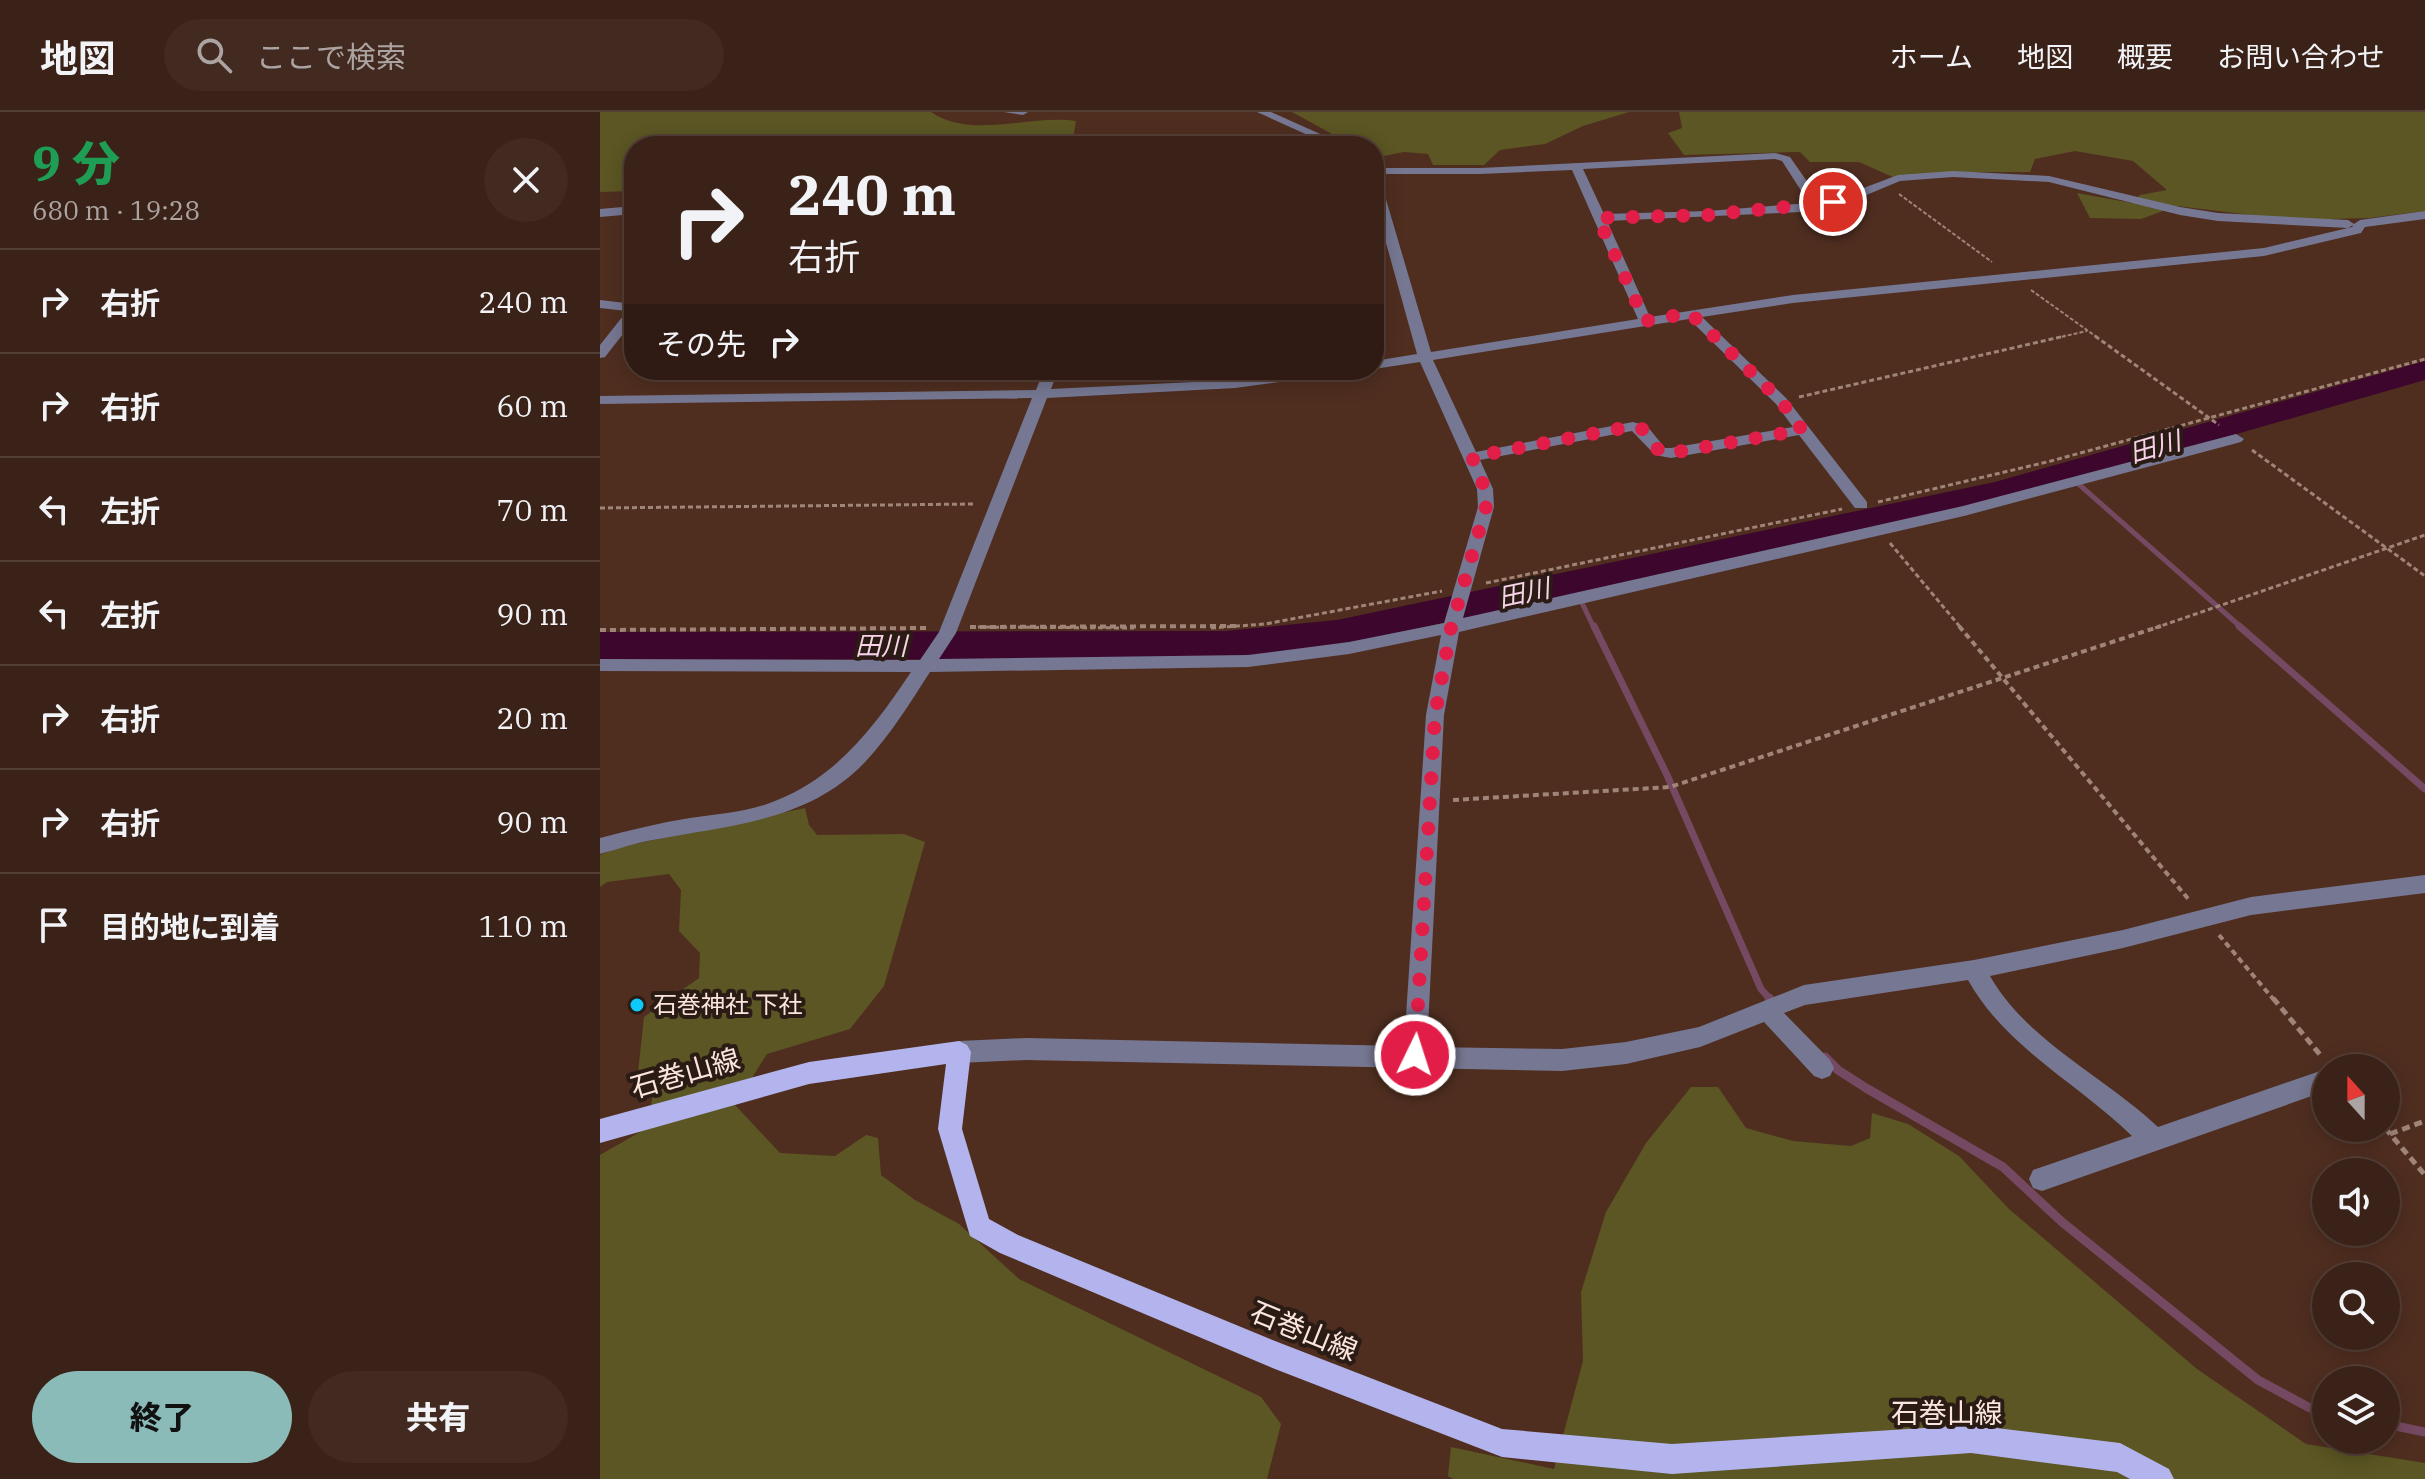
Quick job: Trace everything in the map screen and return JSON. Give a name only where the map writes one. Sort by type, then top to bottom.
[{"type":"main road","name":"石巻山線","points":[[600,1131],[809,1073],[959,1052],[950,1129],[979,1227],[1009,1244],[1205,1326],[1502,1443],[1672,1459],[1971,1439],[2120,1458],[2159,1479]]},
{"type":"street","points":[[1009,112],[1023,112]]},
{"type":"street","points":[[1262,112],[1318,136]]},
{"type":"street","points":[[1384,171],[1576,166],[1775,156],[1786,159],[1817,205]]},
{"type":"street","points":[[1576,166],[1645,321]]},
{"type":"street","points":[[1598,218],[1708,215],[1817,205],[1848,198],[1884,183],[1921,175],[2024,175],[2218,217],[2279,223],[2360,224],[2425,215]]},
{"type":"street","points":[[600,213],[624,211]]},
{"type":"street","points":[[1384,215],[1425,357],[1472,457],[1485,489],[1486,507],[1452,623],[1435,715],[1415,1055]]},
{"type":"street","points":[[1384,363],[1793,299],[2275,250],[2357,230],[2360,224]]},
{"type":"street","points":[[600,304],[624,308]]},
{"type":"street","points":[[1690,313],[1781,401],[1861,505]]},
{"type":"street","points":[[600,354],[624,322]]},
{"type":"street","points":[[600,846],[651,832],[746,817],[780,808],[823,785],[857,758],[930,662],[948,630],[1047,380]]},
{"type":"street","points":[[600,400],[1041,394],[1213,380]]},
{"type":"street","points":[[1472,457],[1633,426],[1642,429],[1660,452],[1671,453],[1802,430]]},
{"type":"street","points":[[600,665],[1248,661],[1305,655],[1878,531],[2040,493],[2236,439]]},
{"type":"street","points":[[959,1052],[1026,1049],[1562,1060],[1626,1053],[1700,1037],[1804,995],[1974,970],[2123,939],[2251,906],[2425,884]]},
{"type":"street","points":[[1974,970],[1980,983],[2022,1030],[2154,1140]]},
{"type":"street","points":[[1767,1008],[1782,1028],[1822,1068]]},
{"type":"street","points":[[2042,1179],[2312,1085]]},
{"type":"path","points":[[1884,183],[2210,418]]},
{"type":"path","points":[[1781,401],[2087,331]]},
{"type":"path","points":[[600,630],[1206,628],[1265,624],[1462,591],[1861,505],[2051,461],[2425,359]]},
{"type":"path","points":[[2236,439],[2425,576]]},
{"type":"path","points":[[600,508],[999,504]]},
{"type":"path","points":[[1878,531],[1914,569],[2003,680],[2319,1054]]},
{"type":"path","points":[[1430,801],[1670,787],[2003,680],[2425,535]]},
{"type":"path","points":[[2400,1130],[2425,1121]]},
{"type":"path","points":[[2397,1142],[2425,1175]]},
{"type":"shaded area","points":[[600,112],[931,112],[964,124],[1076,121],[1074,136],[624,136],[624,191],[600,192]]},
{"type":"shaded area","points":[[1292,112],[1629,112],[1583,126],[1545,144],[1500,150],[1484,165],[1433,165],[1428,154],[1404,152],[1384,156],[1384,136],[1336,136]]},
{"type":"shaded area","points":[[1679,112],[2425,112],[2425,211],[2369,218],[2292,220],[2177,206],[2141,219],[2090,218],[2077,193],[2132,203],[2140,195],[2167,190],[2133,161],[2075,151],[2035,159],[2030,172],[1960,172],[1895,178],[1859,162],[1810,162],[1800,152],[1684,155],[1668,133],[1682,128]]},
{"type":"shaded area","points":[[805,808],[809,825],[817,835],[904,834],[925,842],[884,986],[850,1029],[767,1054],[735,1105],[780,1153],[835,1156],[866,1135],[878,1138],[881,1175],[915,1200],[959,1224],[1019,1279],[1261,1397],[1281,1424],[1267,1479],[600,1479],[600,1155],[647,1128],[655,1083],[638,1072],[644,1017],[699,978],[700,953],[679,931],[681,890],[669,874],[607,882],[600,887],[600,855],[616,848]]},
{"type":"shaded area","points":[[1691,1087],[1718,1087],[1746,1128],[1793,1141],[1851,1146],[1870,1138],[1872,1113],[1908,1124],[1959,1156],[2009,1209],[2197,1369],[2306,1444],[2312,1445],[2312,1454],[2369,1454],[2425,1463],[2425,1479],[1453,1479],[1448,1476],[1451,1447],[1554,1469],[1583,1361],[1581,1292],[1606,1212],[1646,1143]]},
{"type":"waterway","name":"田川","points":[[600,646],[1225,645],[1337,633],[2000,491],[2425,370]]},
{"type":"waterway","points":[[2066,473],[2242,628]]},
{"type":"waterway","points":[[1572,582],[1594,628]]},
{"type":"waterway","points":[[1594,626],[1667,775],[1761,989],[1771,1000]]},
{"type":"waterway","points":[[2239,626],[2425,789]]},
{"type":"waterway","points":[[1769,998],[1775,1005]]},
{"type":"waterway","points":[[1825,1057],[1838,1070],[1866,1088],[2003,1167],[2062,1222],[2258,1380],[2312,1408]]},
{"type":"waterway","points":[[2400,1427],[2425,1432]]},
{"type":"place","name":"石巻神社 下社","points":[[637,1005]]},
{"type":"route","points":[[1415,1055],[1435,715],[1451,628],[1486,507],[1485,489],[1472,457],[1633,426],[1642,429],[1660,452],[1671,453],[1802,430],[1781,401],[1690,313],[1645,321],[1598,218],[1708,215],[1801,208],[1833,202]]}]
